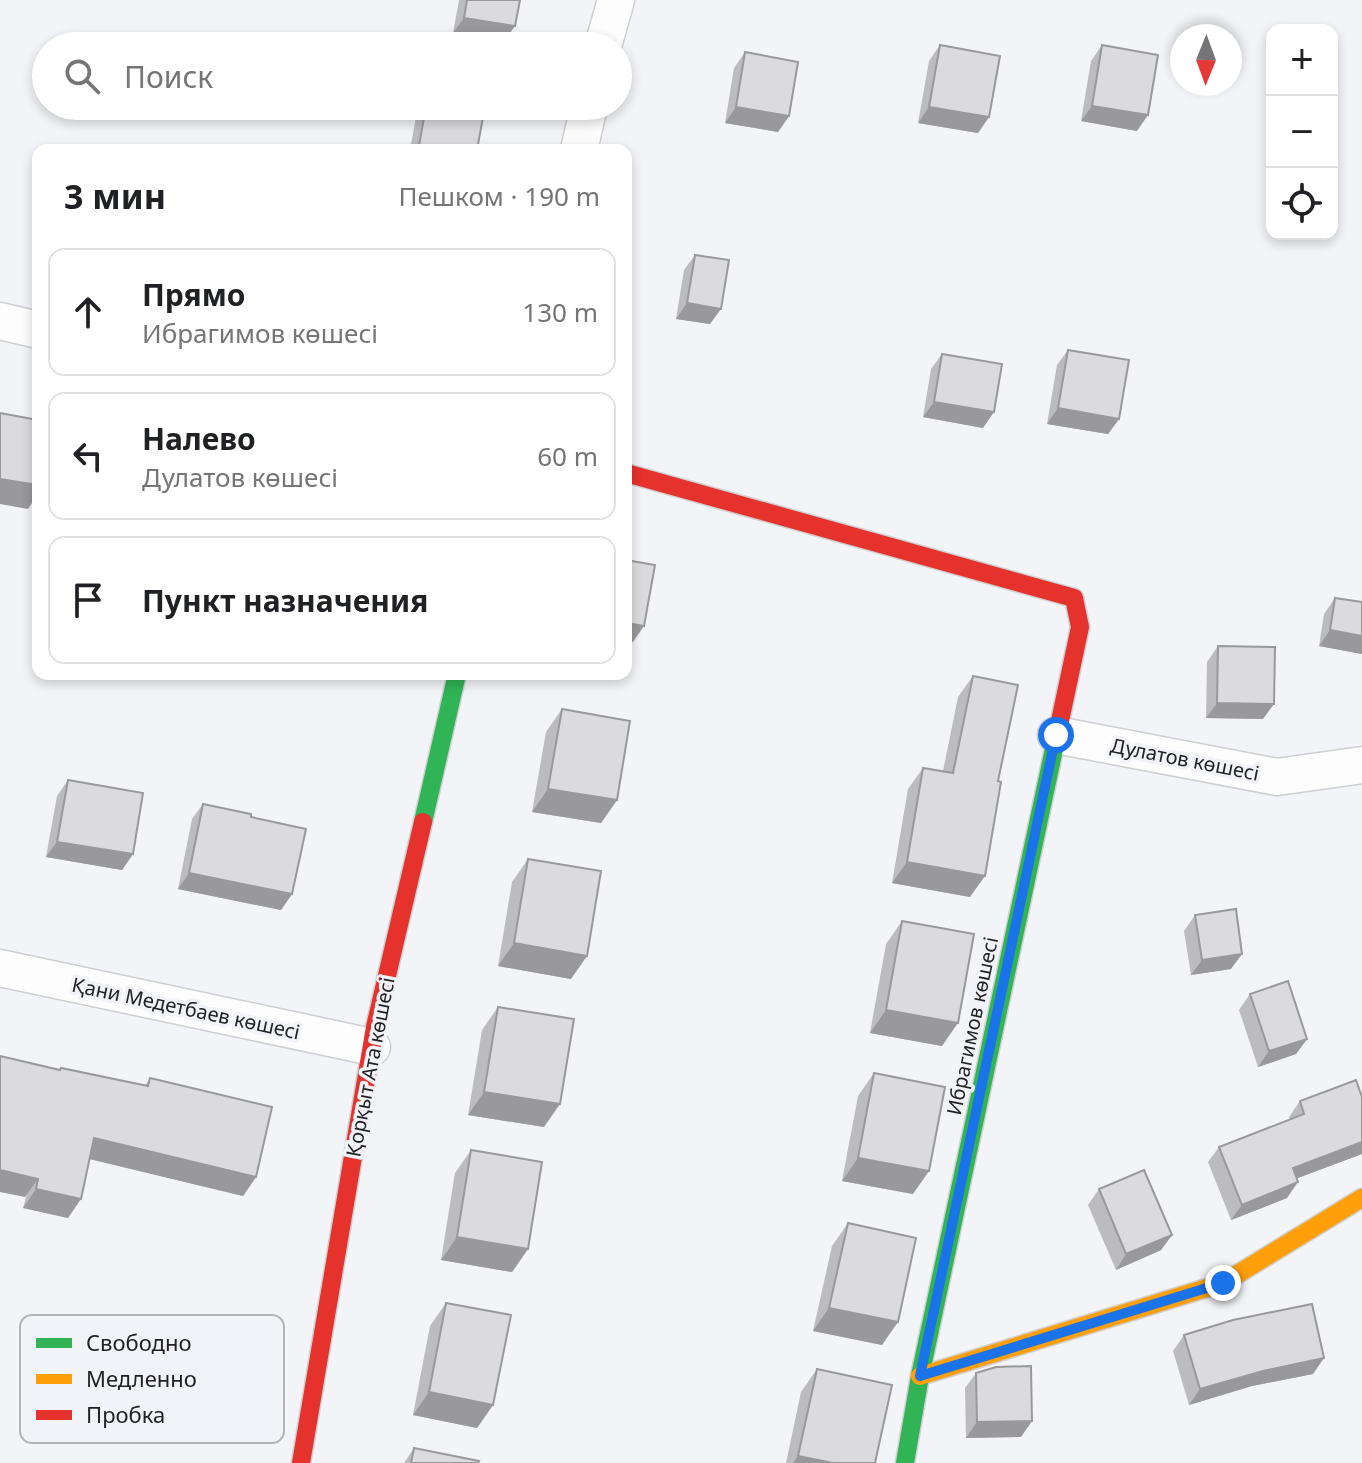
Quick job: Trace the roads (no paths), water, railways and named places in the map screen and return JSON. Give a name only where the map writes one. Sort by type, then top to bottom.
[{"type":"street","points":[[607,32],[616,0]]},
{"type":"street","points":[[580,144],[586,120]]},
{"type":"street","points":[[0,321],[32,329]]},
{"type":"street","name":"Ибрагимов көшесі","points":[[632,475],[1074,598],[1080,627],[920,1376],[905,1463]]},
{"type":"street","name":"Қорқыт Ата көшесі","points":[[301,1463],[372,1047],[456,680]]},
{"type":"street","name":"Дулатов көшесі","points":[[1056,735],[1277,777],[1362,765]]},
{"type":"street","name":"Қани Медетбаев көшесі","points":[[0,968],[372,1047]]},
{"type":"street","points":[[920,1376],[1223,1283],[1362,1198]]}]
